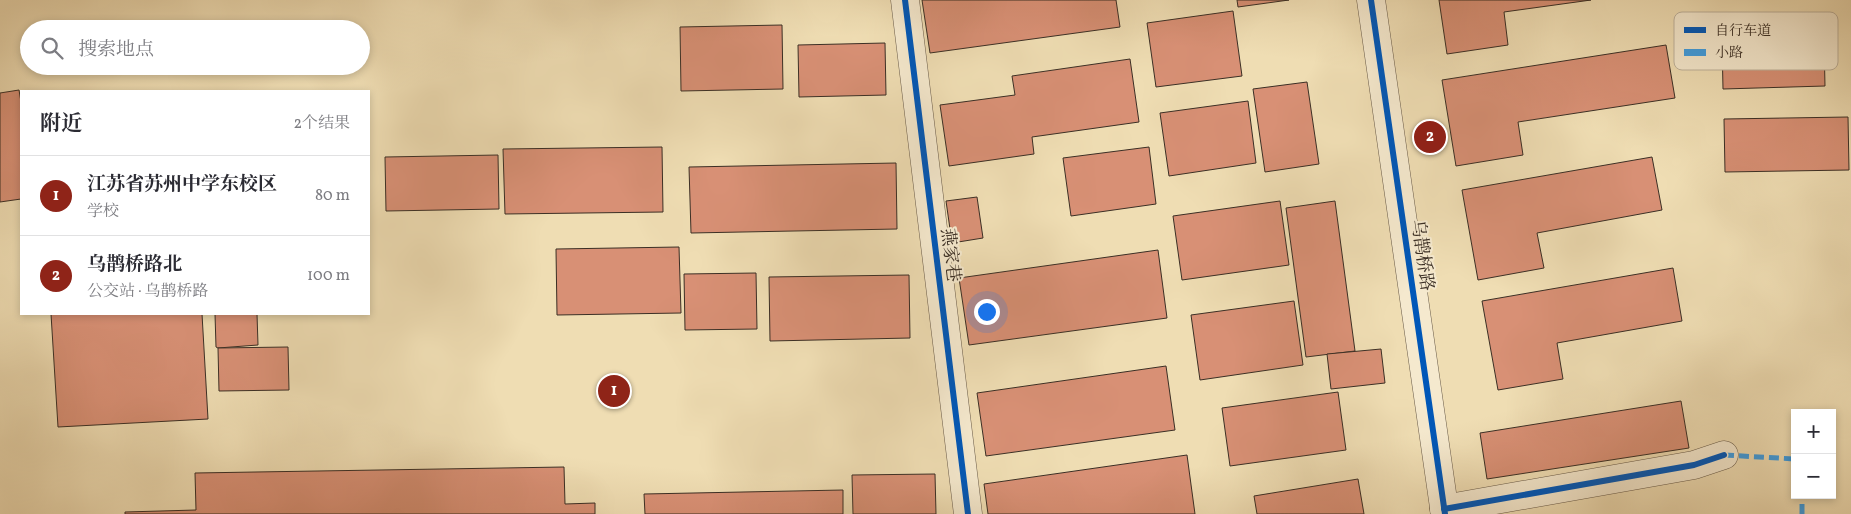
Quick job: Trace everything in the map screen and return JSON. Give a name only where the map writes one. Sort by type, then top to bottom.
[{"type":"street","name":"燕家巷","points":[[904,0],[968,514]]},
{"type":"street","name":"乌鹊桥路","points":[[1371,0],[1445,511]]},
{"type":"street","points":[[1445,511],[1694,465],[1724,455]]},
{"type":"building","points":[[922,0],[1116,0],[1120,27],[930,53]]},
{"type":"building","points":[[1237,0],[1289,0],[1238,7]]},
{"type":"building","points":[[1439,0],[1591,0],[1504,12],[1508,45],[1447,54]]},
{"type":"building","points":[[1233,11],[1242,76],[1156,87],[1147,23]]},
{"type":"building","points":[[782,25],[783,89],[681,91],[680,27]]},
{"type":"building","points":[[885,43],[886,95],[799,97],[798,45]]},
{"type":"building","points":[[1666,45],[1675,98],[1518,122],[1523,155],[1456,166],[1442,80]]},
{"type":"building","points":[[1130,59],[1139,122],[1032,137],[1034,154],[949,166],[940,105],[1015,95],[1012,76]]},
{"type":"building","points":[[1723,70],[1825,70],[1825,86],[1723,89]]},
{"type":"building","points":[[1307,82],[1319,164],[1265,172],[1253,89]]},
{"type":"building","points":[[19,90],[20,199],[0,202],[0,93]]},
{"type":"building","points":[[1248,101],[1256,163],[1169,176],[1160,113]]},
{"type":"building","points":[[1848,117],[1849,170],[1725,172],[1724,119]]},
{"type":"building","points":[[662,147],[663,212],[505,214],[503,149]]},
{"type":"building","points":[[1149,147],[1156,204],[1071,216],[1063,158]]},
{"type":"building","points":[[498,155],[499,209],[386,211],[385,157]]},
{"type":"building","points":[[1652,157],[1662,210],[1537,233],[1544,268],[1478,280],[1462,190]]},
{"type":"building","points":[[896,163],[897,229],[691,233],[689,167]]},
{"type":"building","points":[[977,197],[983,238],[952,243],[946,201]]},
{"type":"building","points":[[1280,201],[1289,265],[1182,280],[1173,216]]},
{"type":"building","points":[[1335,201],[1355,351],[1306,357],[1286,208]]},
{"type":"building","points":[[679,247],[681,313],[557,315],[556,249]]},
{"type":"building","points":[[1158,250],[1167,318],[969,345],[959,278]]},
{"type":"building","points":[[1673,268],[1682,321],[1557,343],[1563,379],[1498,390],[1482,301]]},
{"type":"building","points":[[756,273],[757,329],[685,330],[684,274]]},
{"type":"building","points":[[909,275],[910,338],[770,341],[769,277]]},
{"type":"building","points":[[1294,301],[1303,365],[1200,380],[1191,315]]},
{"type":"building","points":[[51,315],[202,315],[208,419],[58,427]]},
{"type":"building","points":[[215,315],[257,315],[258,345],[216,347]]},
{"type":"building","points":[[288,347],[289,390],[219,391],[218,348]]},
{"type":"building","points":[[1381,349],[1385,383],[1331,389],[1327,354]]},
{"type":"building","points":[[1166,366],[1175,430],[986,456],[977,393]]},
{"type":"building","points":[[1338,392],[1346,450],[1230,466],[1222,408]]},
{"type":"building","points":[[1681,401],[1689,448],[1487,479],[1480,433]]},
{"type":"building","points":[[1187,455],[1195,514],[988,514],[984,484]]},
{"type":"building","points":[[564,467],[565,504],[595,503],[595,514],[125,514],[125,512],[196,510],[195,473]]},
{"type":"building","points":[[935,474],[936,514],[853,514],[852,475]]},
{"type":"building","points":[[1358,479],[1364,514],[1257,514],[1254,496]]},
{"type":"building","points":[[843,490],[843,514],[645,514],[644,494]]},
{"type":"marked path","points":[[1724,455],[1791,459]]},
{"type":"marked path","points":[[1802,499],[1802,514]]},
{"type":"cycle path","points":[[905,0],[968,514]]},
{"type":"cycle path","points":[[1371,0],[1445,514]]},
{"type":"cycle path","points":[[1444,509],[1694,465],[1724,455]]},
{"type":"place","name":"乌鹊桥路北","points":[[1430,137]]},
{"type":"place","name":"江苏省苏州中学东校区","points":[[614,391]]}]
